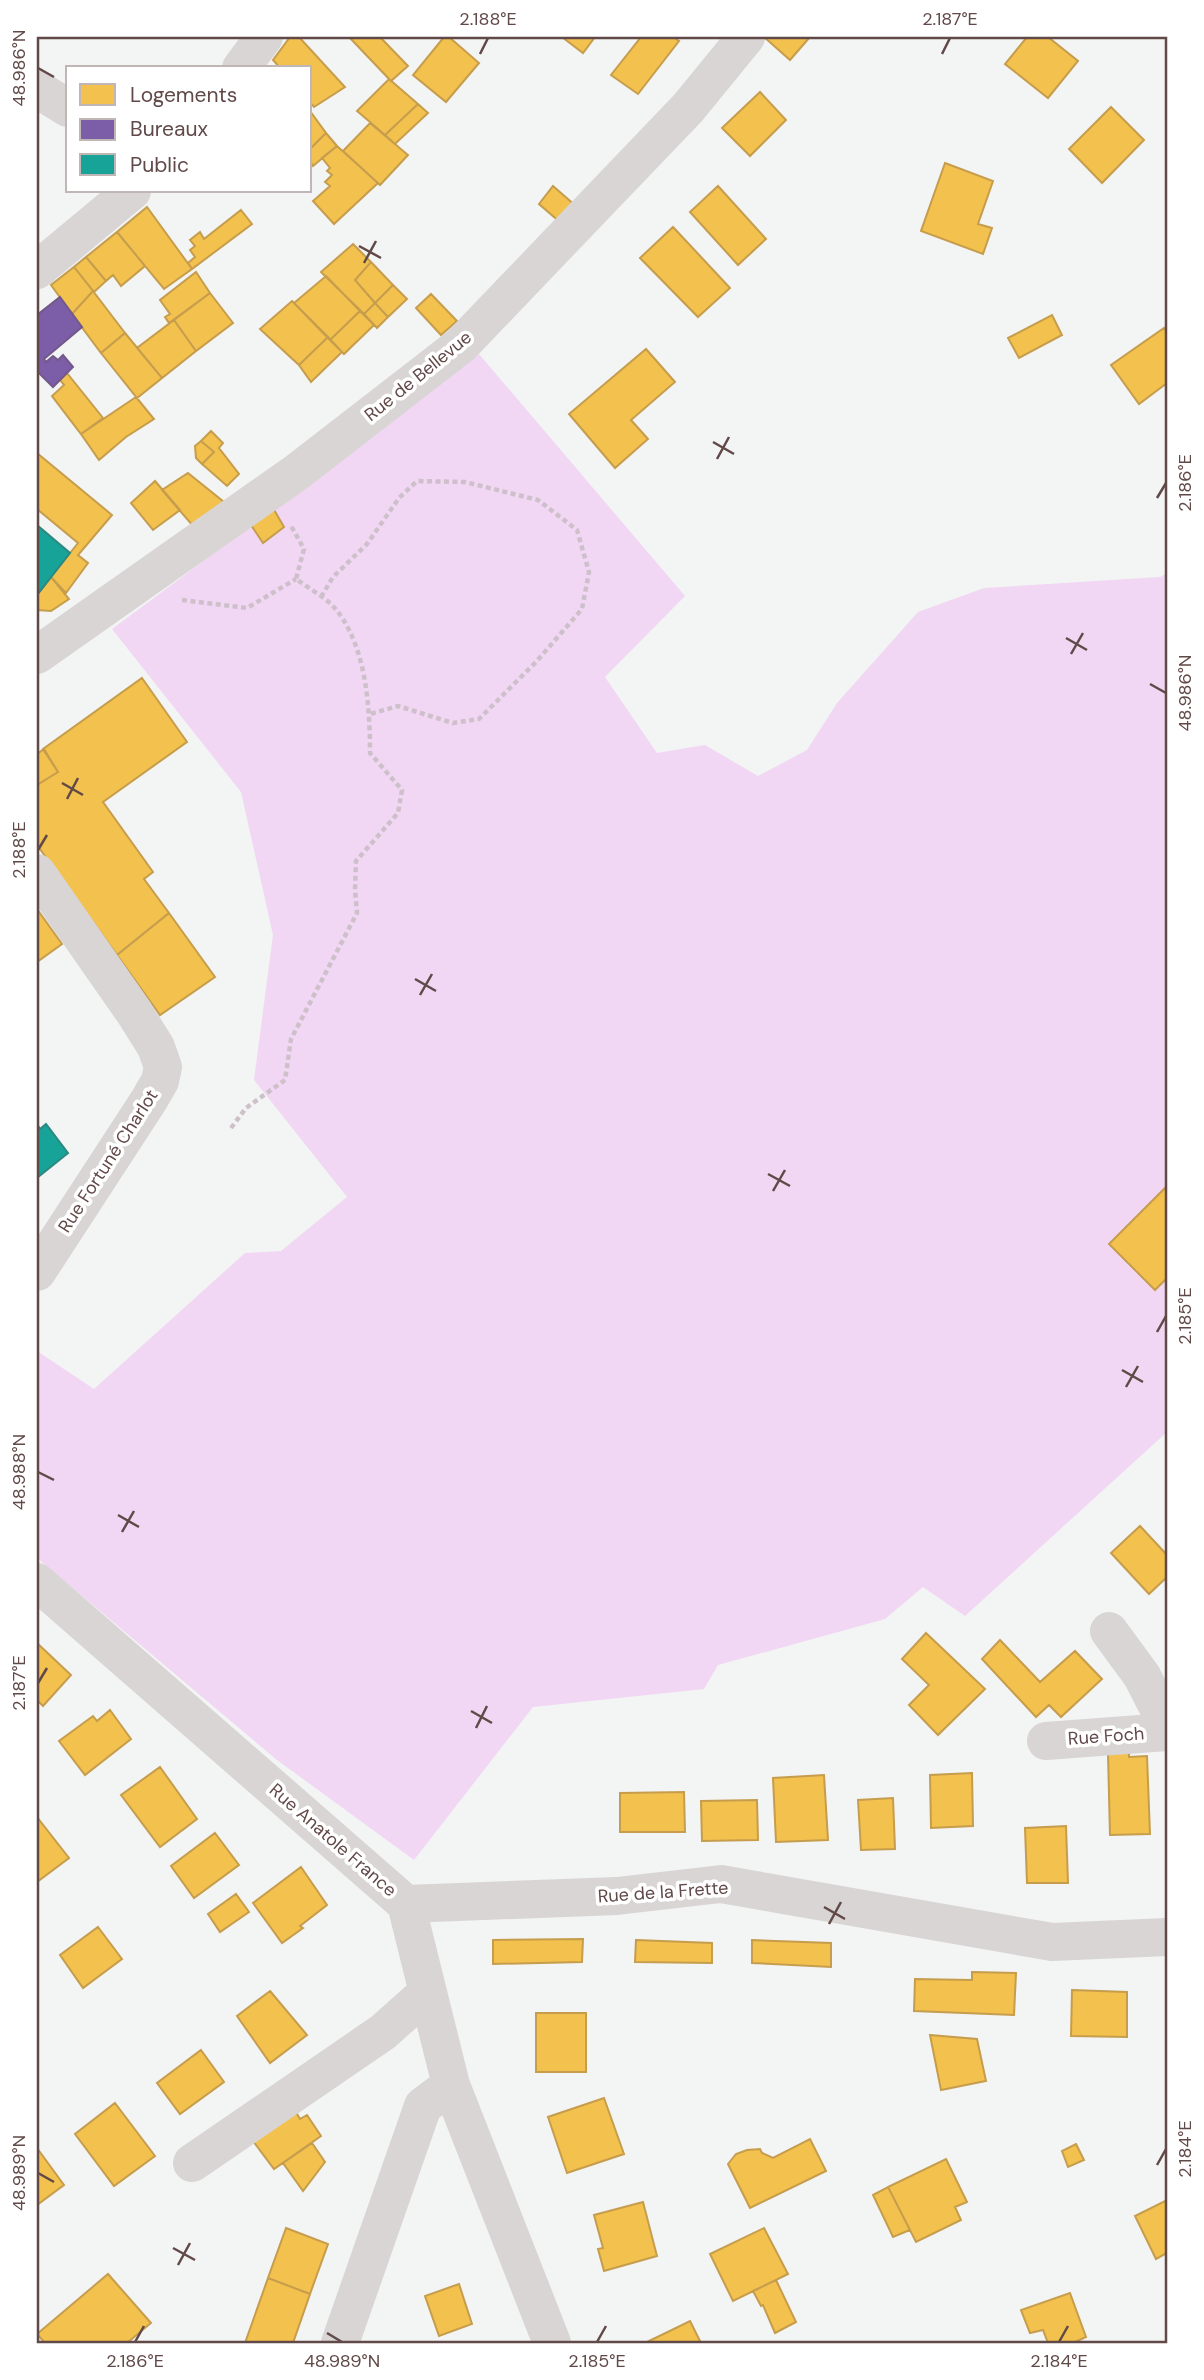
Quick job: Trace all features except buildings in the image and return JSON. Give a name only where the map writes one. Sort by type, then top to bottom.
[{"type":"street","points":[[243,66],[264,37]]},
{"type":"street","name":"Rue de Bellevue","points":[[37,655],[266,494],[461,345],[688,107],[746,37]]},
{"type":"street","points":[[37,89],[66,107]]},
{"type":"street","points":[[37,271],[131,192]]},
{"type":"street","name":"Rue Fortuné Charlot","points":[[37,873],[134,1012],[156,1047],[163,1067],[160,1081],[149,1100],[37,1272]]},
{"type":"street","name":"Rue Anatole France","points":[[37,1582],[406,1904],[451,2085],[552,2343]]},
{"type":"street","name":"Rue Foch","points":[[1109,1631],[1142,1676],[1167,1725]]},
{"type":"street","name":"Rue Foch","points":[[1046,1741],[1167,1732]]},
{"type":"street","name":"Rue de la Frette","points":[[406,1904],[617,1896],[721,1884],[1052,1942],[1167,1937]]},
{"type":"street","points":[[192,2163],[383,2032],[428,1992]]},
{"type":"street","points":[[340,2343],[423,2106],[451,2085]]},
{"type":"path","points":[[321,597],[333,577],[367,544],[399,498],[417,481],[465,482],[538,499],[577,530],[589,572],[582,609],[536,662],[479,719],[453,723],[398,706],[370,714]]},
{"type":"path","points":[[179,600],[247,608],[296,579],[304,549],[280,505],[266,494]]},
{"type":"path","points":[[231,1128],[246,1108],[285,1080],[291,1039],[357,913],[356,861],[398,813],[402,790],[370,753],[370,714],[357,646],[344,620],[330,603],[296,579]]},
{"type":"shaded area","points":[[479,354],[685,596],[605,677],[657,753],[705,745],[758,776],[807,750],[837,703],[918,612],[984,588],[1160,577],[1167,573],[1167,1432],[965,1616],[923,1587],[885,1619],[718,1665],[704,1689],[533,1707],[414,1860],[277,1760],[37,1558],[37,1351],[94,1389],[245,1253],[281,1251],[347,1197],[254,1080],[273,935],[241,792],[112,629]]}]
